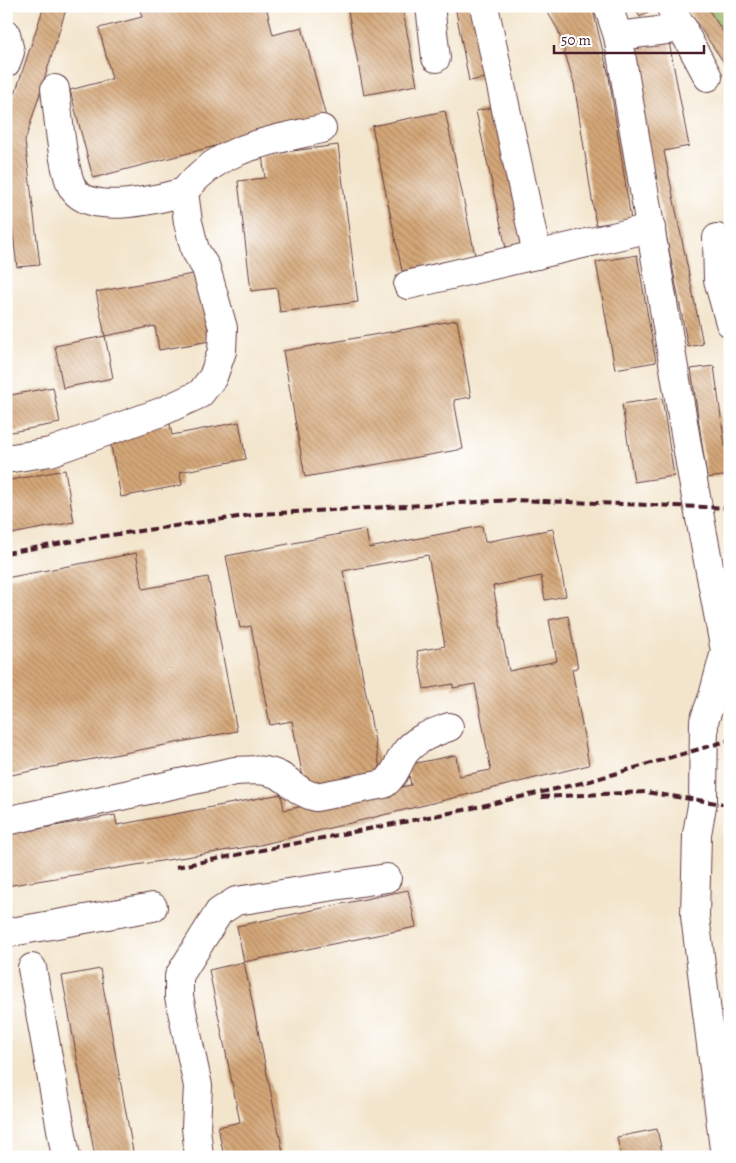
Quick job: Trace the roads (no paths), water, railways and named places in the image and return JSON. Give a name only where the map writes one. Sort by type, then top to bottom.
[{"type":"street","points":[[430,6],[436,58]]},
{"type":"street","points":[[484,6],[537,255]]},
{"type":"street","points":[[608,6],[618,36],[690,464],[725,651],[722,694],[704,721],[703,800],[697,834],[695,916],[724,1104],[725,1157]]},
{"type":"street","points":[[618,36],[677,17],[708,77]]},
{"type":"street","points":[[6,34],[10,52],[6,64]]},
{"type":"street","points":[[55,89],[64,157],[72,187],[86,198],[116,205],[158,199],[184,192],[197,175],[240,149],[322,129]]},
{"type":"street","points":[[6,459],[50,452],[161,412],[200,394],[214,377],[222,351],[223,328],[206,268],[195,250],[188,222],[184,192]]},
{"type":"street","points":[[408,285],[651,228]]},
{"type":"street","points":[[717,238],[718,280],[730,323]]},
{"type":"street","points":[[6,821],[235,771],[259,769],[270,772],[288,781],[305,794],[316,797],[384,784],[392,778],[405,752],[424,736],[448,727]]},
{"type":"street","points":[[199,1157],[196,1127],[198,1086],[179,997],[180,976],[219,912],[236,901],[387,878]]},
{"type":"street","points":[[6,933],[154,907]]},
{"type":"street","points":[[32,968],[66,1157]]},
{"type":"railway","points":[[6,553],[97,537],[259,514],[515,500],[730,508]]},
{"type":"railway","points":[[176,867],[464,810],[590,781],[730,740]]},
{"type":"railway","points":[[541,797],[645,792],[730,805]]}]
